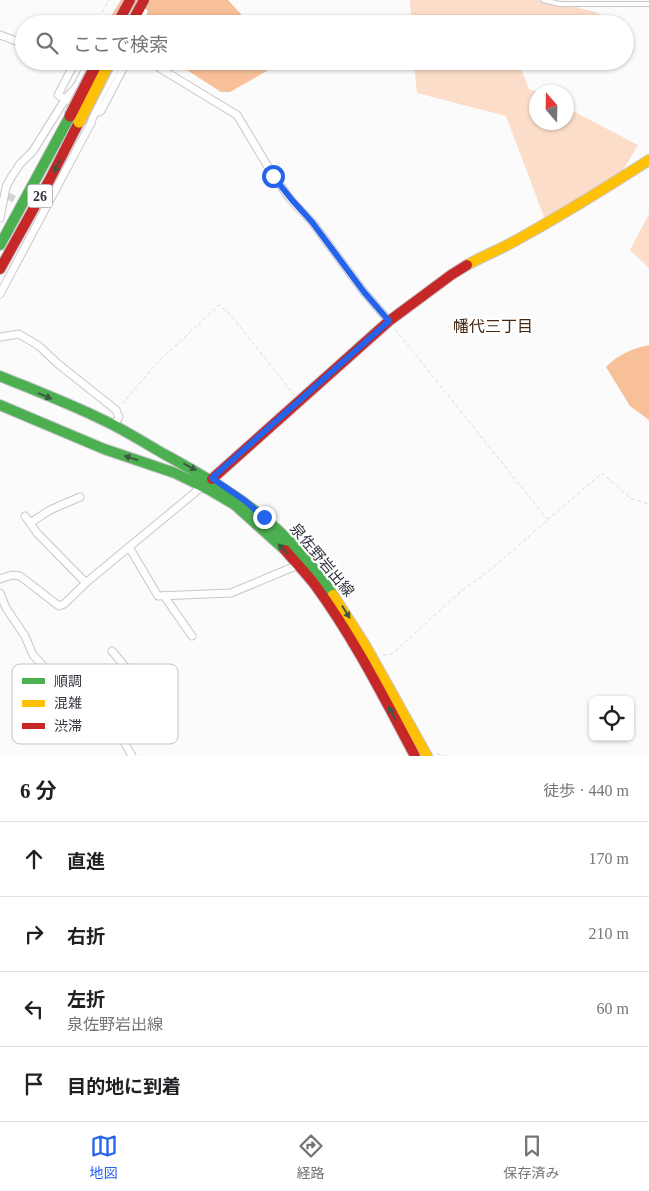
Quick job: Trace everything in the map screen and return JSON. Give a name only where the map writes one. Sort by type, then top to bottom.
[{"type":"main road","points":[[121,15],[128,0]]},
{"type":"main road","points":[[136,15],[144,0]]},
{"type":"main road","name":"26","points":[[0,269],[50,179],[94,70]]},
{"type":"main road","name":"26","points":[[0,245],[104,70]]},
{"type":"main road","points":[[212,478],[389,321],[451,275],[590,198],[649,160]]},
{"type":"main road","name":"泉佐野岩出線","points":[[0,376],[114,425],[212,478],[244,500],[291,541],[342,607],[427,756]]},
{"type":"main road","name":"泉佐野岩出線","points":[[0,405],[104,449],[175,473],[202,486],[235,506],[285,550],[314,583],[335,613],[368,669],[415,756]]},
{"type":"street","points":[[117,15],[128,0]]},
{"type":"street","points":[[142,15],[148,0]]},
{"type":"street","points":[[0,35],[15,41]]},
{"type":"street","points":[[71,70],[58,95],[93,114]]},
{"type":"street","points":[[0,218],[6,195],[6,186],[20,164],[33,151],[81,70]]},
{"type":"street","points":[[66,98],[77,86],[85,70]]},
{"type":"street","points":[[0,294],[40,212],[91,123],[98,101],[114,70]]},
{"type":"street","points":[[93,114],[101,111],[122,70]]},
{"type":"street","points":[[163,70],[237,115],[273,176],[312,222],[364,292],[389,321]]},
{"type":"street","points":[[0,337],[19,334],[39,346],[57,363],[116,410],[119,417],[114,425]]},
{"type":"street","points":[[0,579],[12,575],[20,576],[59,606],[64,604],[86,583],[212,478]]},
{"type":"street","points":[[80,497],[27,519],[37,533],[86,583]]},
{"type":"street","points":[[129,547],[158,596],[231,593],[298,565]]},
{"type":"street","points":[[0,593],[6,608],[24,636],[33,655],[42,664]]},
{"type":"street","points":[[164,596],[192,636]]},
{"type":"street","points":[[112,651],[123,664]]},
{"type":"street","points":[[125,744],[132,756]]},
{"type":"lane","points":[[543,0],[560,4],[649,4]]},
{"type":"path","points":[[101,15],[109,0]]},
{"type":"path","points":[[116,410],[156,364],[219,305],[230,314],[299,401]]},
{"type":"path","points":[[389,321],[548,520]]},
{"type":"path","points":[[372,657],[392,654],[460,592],[490,570],[602,474],[630,498],[649,504]]},
{"type":"shaded area","points":[[121,0],[228,0],[242,15],[111,15]]},
{"type":"shaded area","points":[[410,0],[548,0],[601,15],[411,15]]},
{"type":"shaded area","points":[[187,70],[268,70],[230,92],[221,92]]},
{"type":"shaded area","points":[[415,70],[521,70],[529,89],[529,130],[574,130],[574,112],[638,145],[616,182],[546,222],[506,116],[417,93]]},
{"type":"shaded area","points":[[649,214],[649,268],[630,250]]},
{"type":"shaded area","points":[[649,345],[649,420],[630,406],[606,367],[626,353]]},
{"type":"tunnel","points":[[8,196],[24,204]]},
{"type":"traffic: fast","points":[[0,245],[70,116]]},
{"type":"traffic: fast","points":[[0,376],[64,402],[125,431],[190,468],[237,498],[258,513],[297,549],[333,595]]},
{"type":"traffic: fast","points":[[0,405],[104,449],[175,473],[208,489],[235,505],[285,550]]},
{"type":"traffic: slow","points":[[79,122],[105,70]]},
{"type":"traffic: slow","points":[[467,265],[538,228],[649,160]]},
{"type":"traffic: slow","points":[[333,595],[365,645],[427,756]]},
{"type":"traffic: jam","points":[[122,15],[130,0]]},
{"type":"traffic: jam","points":[[136,15],[144,0]]},
{"type":"traffic: jam","points":[[70,116],[93,70]]},
{"type":"traffic: jam","points":[[0,269],[79,122]]},
{"type":"traffic: jam","points":[[212,479],[389,321],[467,265]]},
{"type":"traffic: jam","points":[[285,550],[315,585],[343,626],[415,756]]},
{"type":"district","name":"幡代三丁目","points":[[493,326]]},
{"type":"route","points":[[264,517],[244,500],[212,478],[389,321],[364,292],[312,222],[273,176]]}]
